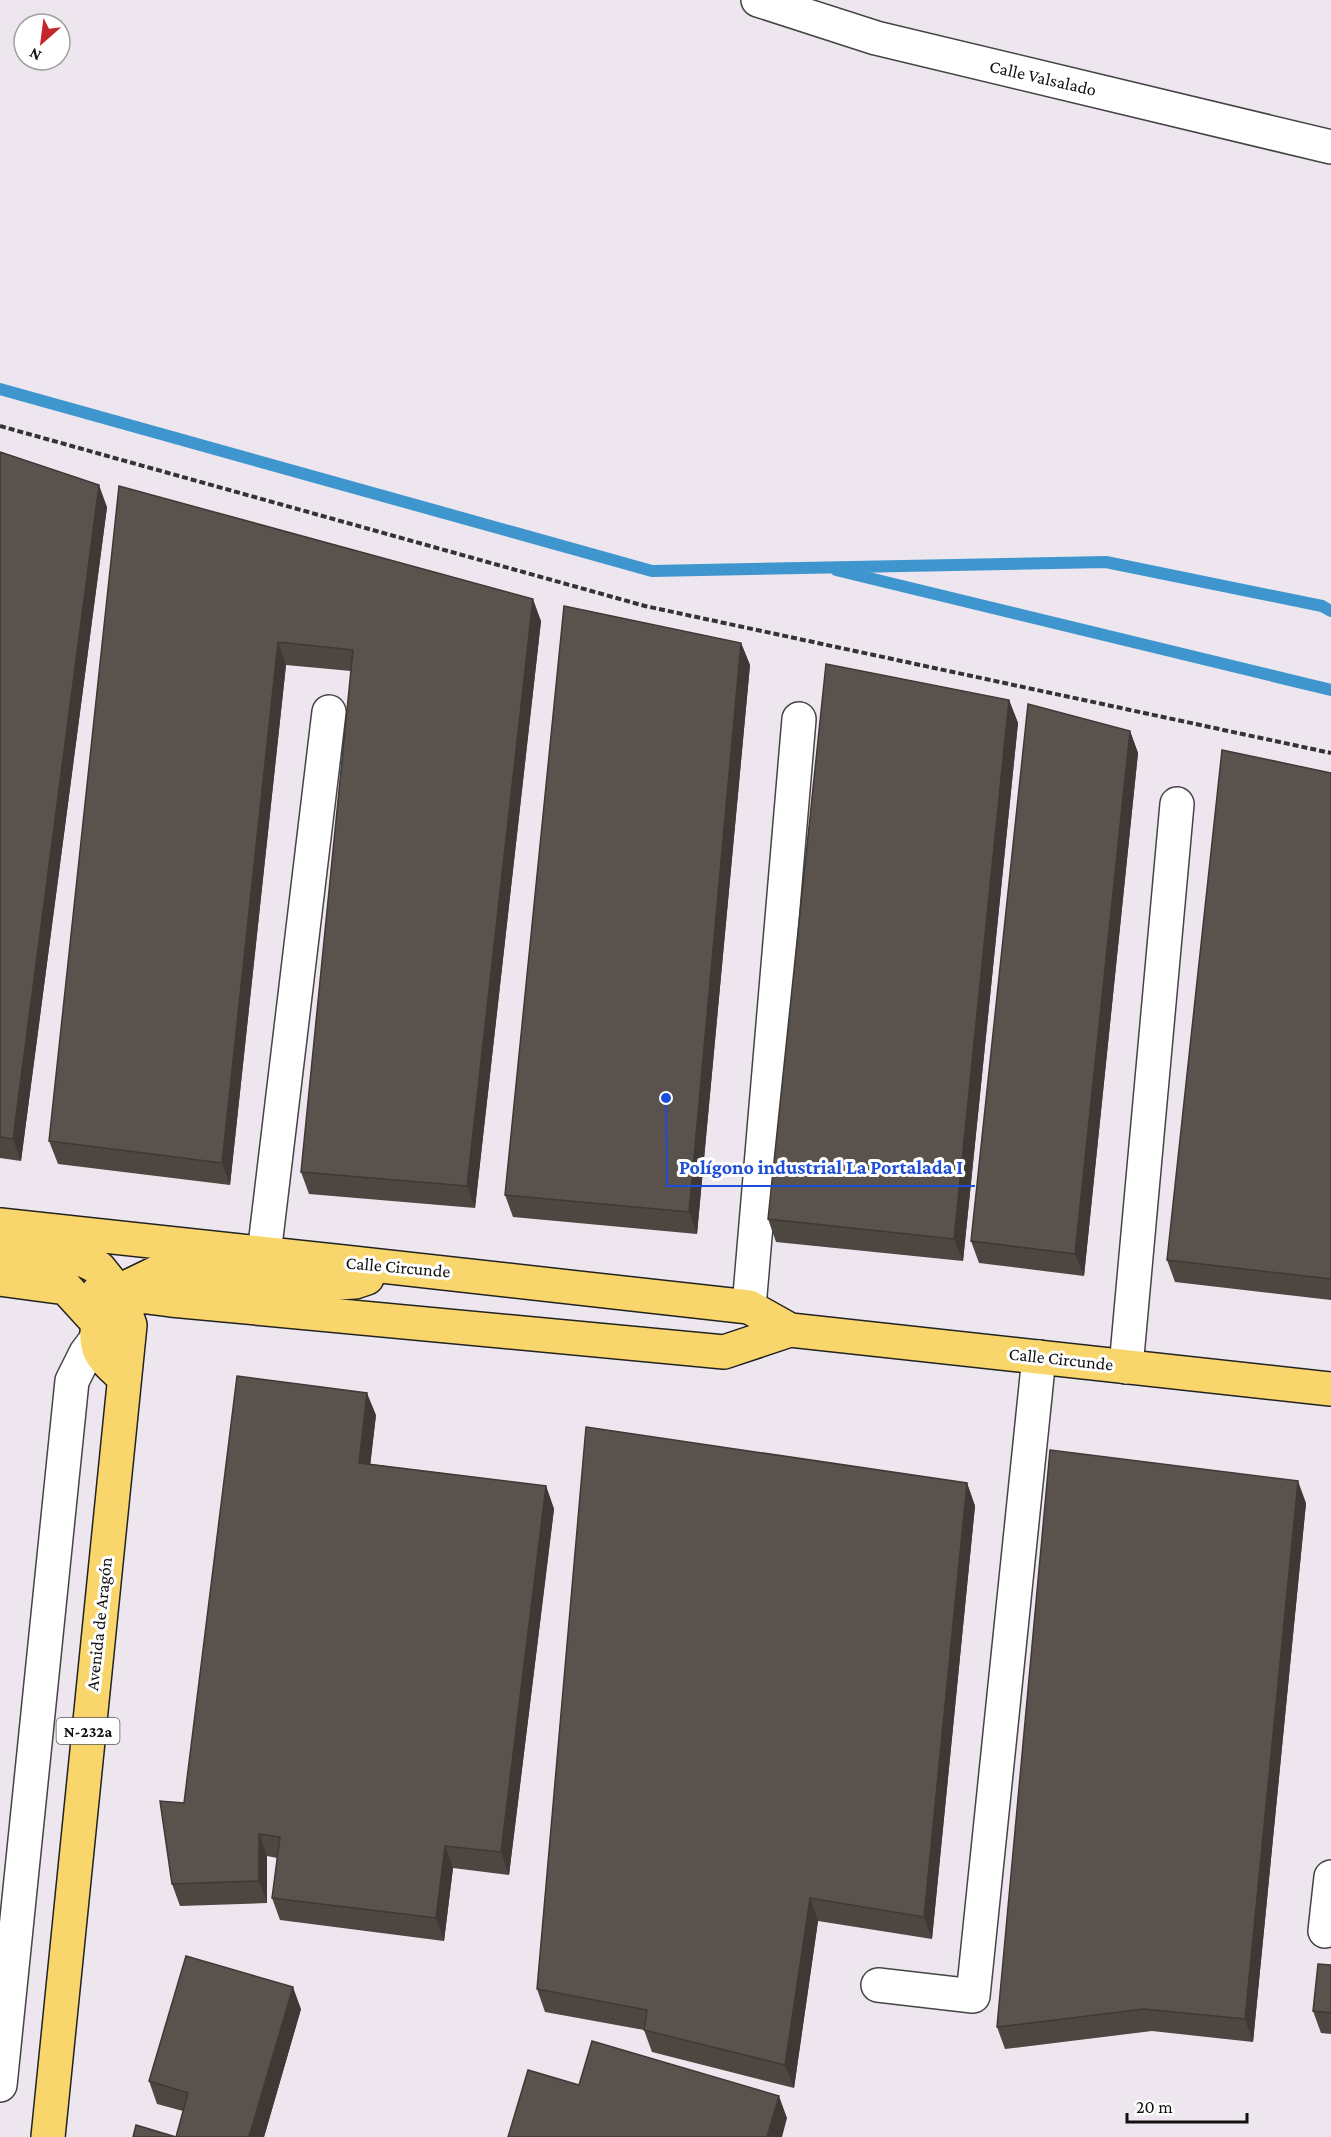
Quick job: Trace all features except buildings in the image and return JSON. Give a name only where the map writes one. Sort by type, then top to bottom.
[{"type":"main road","name":"Calle Circunde","points":[[0,1225],[749,1307],[790,1330],[1331,1389]]},
{"type":"main road","points":[[0,1250],[83,1260],[99,1268],[101,1310]]},
{"type":"main road","points":[[101,1310],[129,1286],[158,1272],[319,1284],[355,1282],[401,1268]]},
{"type":"main road","points":[[0,1279],[101,1310]]},
{"type":"main road","name":"Calle Circunde","points":[[101,1310],[171,1300],[724,1352],[790,1330]]},
{"type":"main road","name":"Avenida de Aragón","points":[[48,2137],[124,1378],[101,1310]]},
{"type":"street","name":"Calle Valsalado","points":[[759,0],[876,38],[1331,147]]},
{"type":"street","points":[[264,1254],[329,712]]},
{"type":"street","points":[[749,1307],[799,719]]},
{"type":"street","points":[[1126,1366],[1177,804]]},
{"type":"street","points":[[0,2085],[72,1381],[86,1353],[101,1310]]},
{"type":"street","points":[[878,1984],[973,1996],[1039,1357]]},
{"type":"street","points":[[1325,1931],[1331,1876]]},
{"type":"path","points":[[0,426],[645,606],[1331,753]]},
{"type":"shaded area","points":[[0,0],[1331,0],[1331,2137],[0,2137]]},
{"type":"waterway","points":[[0,389],[652,571],[1106,562],[1322,606],[1331,611]]},
{"type":"waterway","points":[[836,570],[1331,690]]},
{"type":"place","name":"Polígono industrial La Portalada I","points":[[666,1098]]}]
